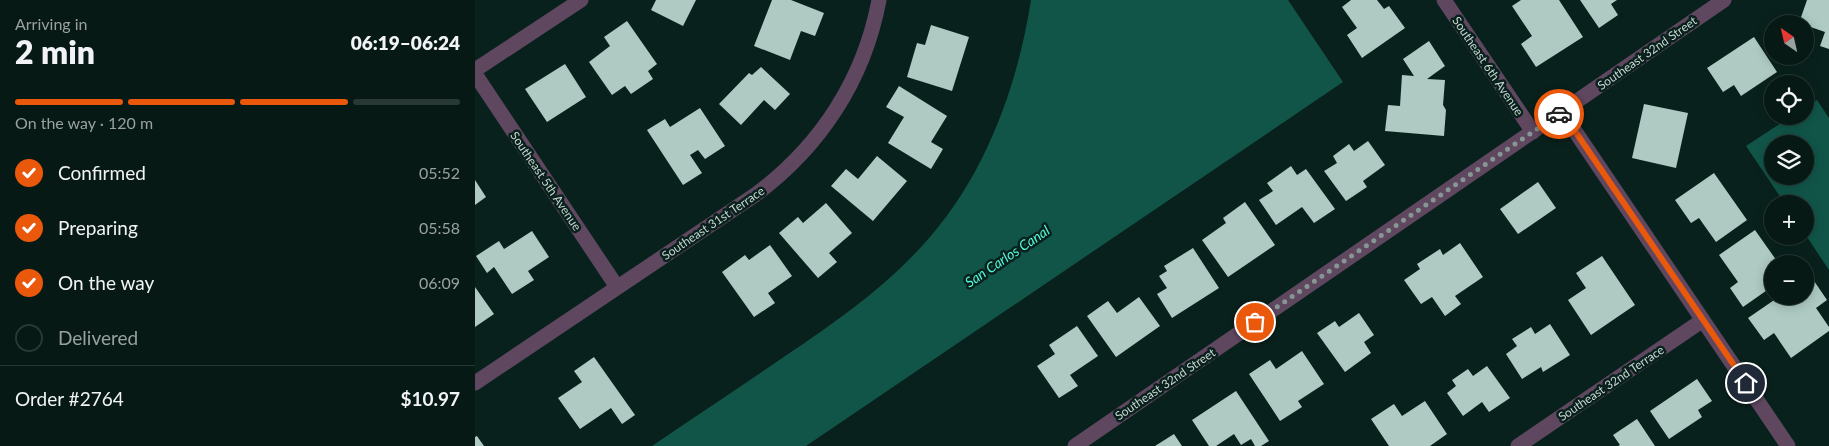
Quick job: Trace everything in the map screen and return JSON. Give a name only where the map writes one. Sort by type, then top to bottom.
[{"type":"street","points":[[475,70],[581,0]]},
{"type":"street","name":"Southeast 31st Terrace","points":[[475,383],[755,195],[803,153],[830,120],[861,64],[875,23],[879,0]]},
{"type":"street","name":"Southeast 6th Avenue","points":[[1443,0],[1533,132]]},
{"type":"street","name":"Southeast 32nd Street","points":[[1075,446],[1725,0]]},
{"type":"street","name":"Southeast 5th Avenue","points":[[475,74],[617,288]]},
{"type":"street","points":[[1562,112],[1788,446]]},
{"type":"street","name":"Southeast 32nd Terrace","points":[[1518,446],[1703,320]]},
{"type":"water","name":"San Carlos Canal","points":[[1031,0],[1288,0],[1343,82],[806,446],[652,446],[833,323],[888,279],[922,246],[944,220],[963,192],[995,131],[1017,67]]},
{"type":"water","points":[[1817,100],[1829,118],[1829,270],[1812,245],[1814,245],[1814,195],[1779,195],[1772,185],[1814,185],[1814,135],[1764,135],[1764,173],[1746,146],[1778,125],[1814,125],[1814,102]]},
{"type":"building","points":[[656,0],[696,0],[683,26],[651,10]]},
{"type":"building","points":[[772,0],[791,0],[824,13],[815,36],[801,31],[790,60],[754,46]]},
{"type":"building","points":[[1351,0],[1377,0],[1384,9],[1389,6],[1405,28],[1362,58],[1347,35],[1357,28],[1342,7]]},
{"type":"building","points":[[1521,0],[1559,0],[1583,37],[1536,67],[1521,44],[1532,36],[1512,6]]},
{"type":"building","points":[[1580,0],[1617,0],[1611,4],[1618,15],[1599,28]]},
{"type":"building","points":[[1807,0],[1829,0],[1829,49],[1820,46],[1825,32],[1814,28],[1814,15],[1802,15]]},
{"type":"building","points":[[627,21],[657,64],[648,71],[653,79],[631,94],[625,86],[612,95],[589,62],[610,46],[604,37]]},
{"type":"building","points":[[931,25],[969,37],[952,91],[907,77],[917,43],[925,45]]},
{"type":"building","points":[[1754,37],[1764,52],[1764,65],[1772,65],[1777,72],[1772,75],[1764,75],[1764,81],[1741,96],[1734,85],[1723,92],[1707,68]]},
{"type":"building","points":[[1429,41],[1445,66],[1427,79],[1445,80],[1443,105],[1446,110],[1444,136],[1385,131],[1388,105],[1400,106],[1402,75],[1414,76],[1403,59]]},
{"type":"building","points":[[565,64],[586,97],[547,122],[525,89]]},
{"type":"building","points":[[761,67],[790,94],[775,110],[764,100],[741,125],[719,104],[749,73],[752,75]]},
{"type":"building","points":[[899,86],[947,116],[931,142],[943,149],[931,169],[888,143],[904,117],[886,107]]},
{"type":"building","points":[[1644,104],[1688,113],[1676,168],[1632,158]]},
{"type":"building","points":[[700,108],[725,146],[705,159],[698,150],[690,155],[702,173],[683,185],[647,130],[665,119],[670,127]]},
{"type":"building","points":[[1368,141],[1385,165],[1363,181],[1367,187],[1346,201],[1324,171],[1337,163],[1333,156],[1349,144],[1354,151]]},
{"type":"building","points":[[877,156],[907,181],[873,221],[831,186],[846,169],[858,179]]},
{"type":"building","points":[[1291,166],[1297,175],[1306,169],[1335,209],[1314,223],[1302,207],[1276,225],[1259,200],[1273,191],[1267,183]]},
{"type":"building","points":[[1714,173],[1747,220],[1716,242],[1699,218],[1691,223],[1675,200]]},
{"type":"building","points":[[475,180],[486,197],[475,205]]},
{"type":"building","points":[[1538,182],[1556,208],[1518,234],[1500,209]]},
{"type":"building","points":[[1245,202],[1275,245],[1228,277],[1202,240],[1226,223],[1223,218]]},
{"type":"building","points":[[826,203],[852,233],[829,253],[837,262],[818,278],[779,233],[798,217],[803,223]]},
{"type":"building","points":[[1755,230],[1773,255],[1764,255],[1764,292],[1743,307],[1730,288],[1738,282],[1719,255]]},
{"type":"building","points":[[532,231],[549,257],[528,271],[534,280],[512,294],[494,267],[487,273],[476,256],[499,241],[504,249]]},
{"type":"building","points":[[1460,243],[1483,277],[1455,296],[1461,304],[1445,316],[1432,297],[1421,304],[1404,280],[1420,269],[1417,264],[1440,249],[1443,255]]},
{"type":"building","points":[[770,245],[792,276],[768,293],[775,303],[754,317],[722,272],[745,255],[749,260]]},
{"type":"building","points":[[1193,248],[1219,288],[1172,318],[1157,294],[1167,288],[1159,276],[1167,271],[1164,266]]},
{"type":"building","points":[[1602,256],[1635,305],[1591,335],[1568,300],[1586,288],[1576,273]]},
{"type":"building","points":[[1814,281],[1827,300],[1816,308],[1829,327],[1829,331],[1791,358],[1774,333],[1764,340],[1748,318],[1767,305],[1814,305]]},
{"type":"building","points":[[475,287],[494,314],[475,327]]},
{"type":"building","points":[[1139,297],[1160,326],[1116,357],[1087,316],[1108,301],[1117,313]]},
{"type":"building","points":[[1359,313],[1374,335],[1364,342],[1371,353],[1345,372],[1317,333],[1335,321],[1339,327]]},
{"type":"building","points":[[1550,324],[1570,355],[1543,372],[1541,367],[1522,379],[1506,354],[1517,346],[1512,339],[1531,327],[1535,334]]},
{"type":"building","points":[[1077,326],[1098,356],[1070,375],[1078,386],[1059,398],[1037,366],[1055,354],[1049,345]]},
{"type":"building","points":[[1302,351],[1324,384],[1298,401],[1302,407],[1280,421],[1249,374],[1270,360],[1276,369]]},
{"type":"building","points":[[594,357],[635,415],[622,424],[611,408],[580,429],[558,398],[582,382],[574,371]]},
{"type":"building","points":[[1487,366],[1510,398],[1489,412],[1482,402],[1463,416],[1447,393],[1456,386],[1452,380],[1468,369],[1473,376]]},
{"type":"building","points":[[1697,379],[1712,401],[1698,410],[1702,417],[1669,439],[1650,411]]},
{"type":"building","points":[[1236,391],[1269,441],[1261,446],[1255,446],[1251,439],[1241,445],[1234,434],[1216,446],[1209,446],[1192,420]]},
{"type":"building","points":[[1425,401],[1447,434],[1430,446],[1389,446],[1371,419],[1394,404],[1402,416]]},
{"type":"building","points":[[1637,419],[1655,446],[1618,446],[1620,445],[1613,435]]},
{"type":"building","points":[[1174,434],[1182,446],[1155,446]]},
{"type":"building","points":[[477,436],[484,446],[475,446],[475,437]]},
{"type":"way so far","points":[[1255,322],[1559,114]]},
{"type":"route","points":[[1559,114],[1562,112],[1746,383]]}]
